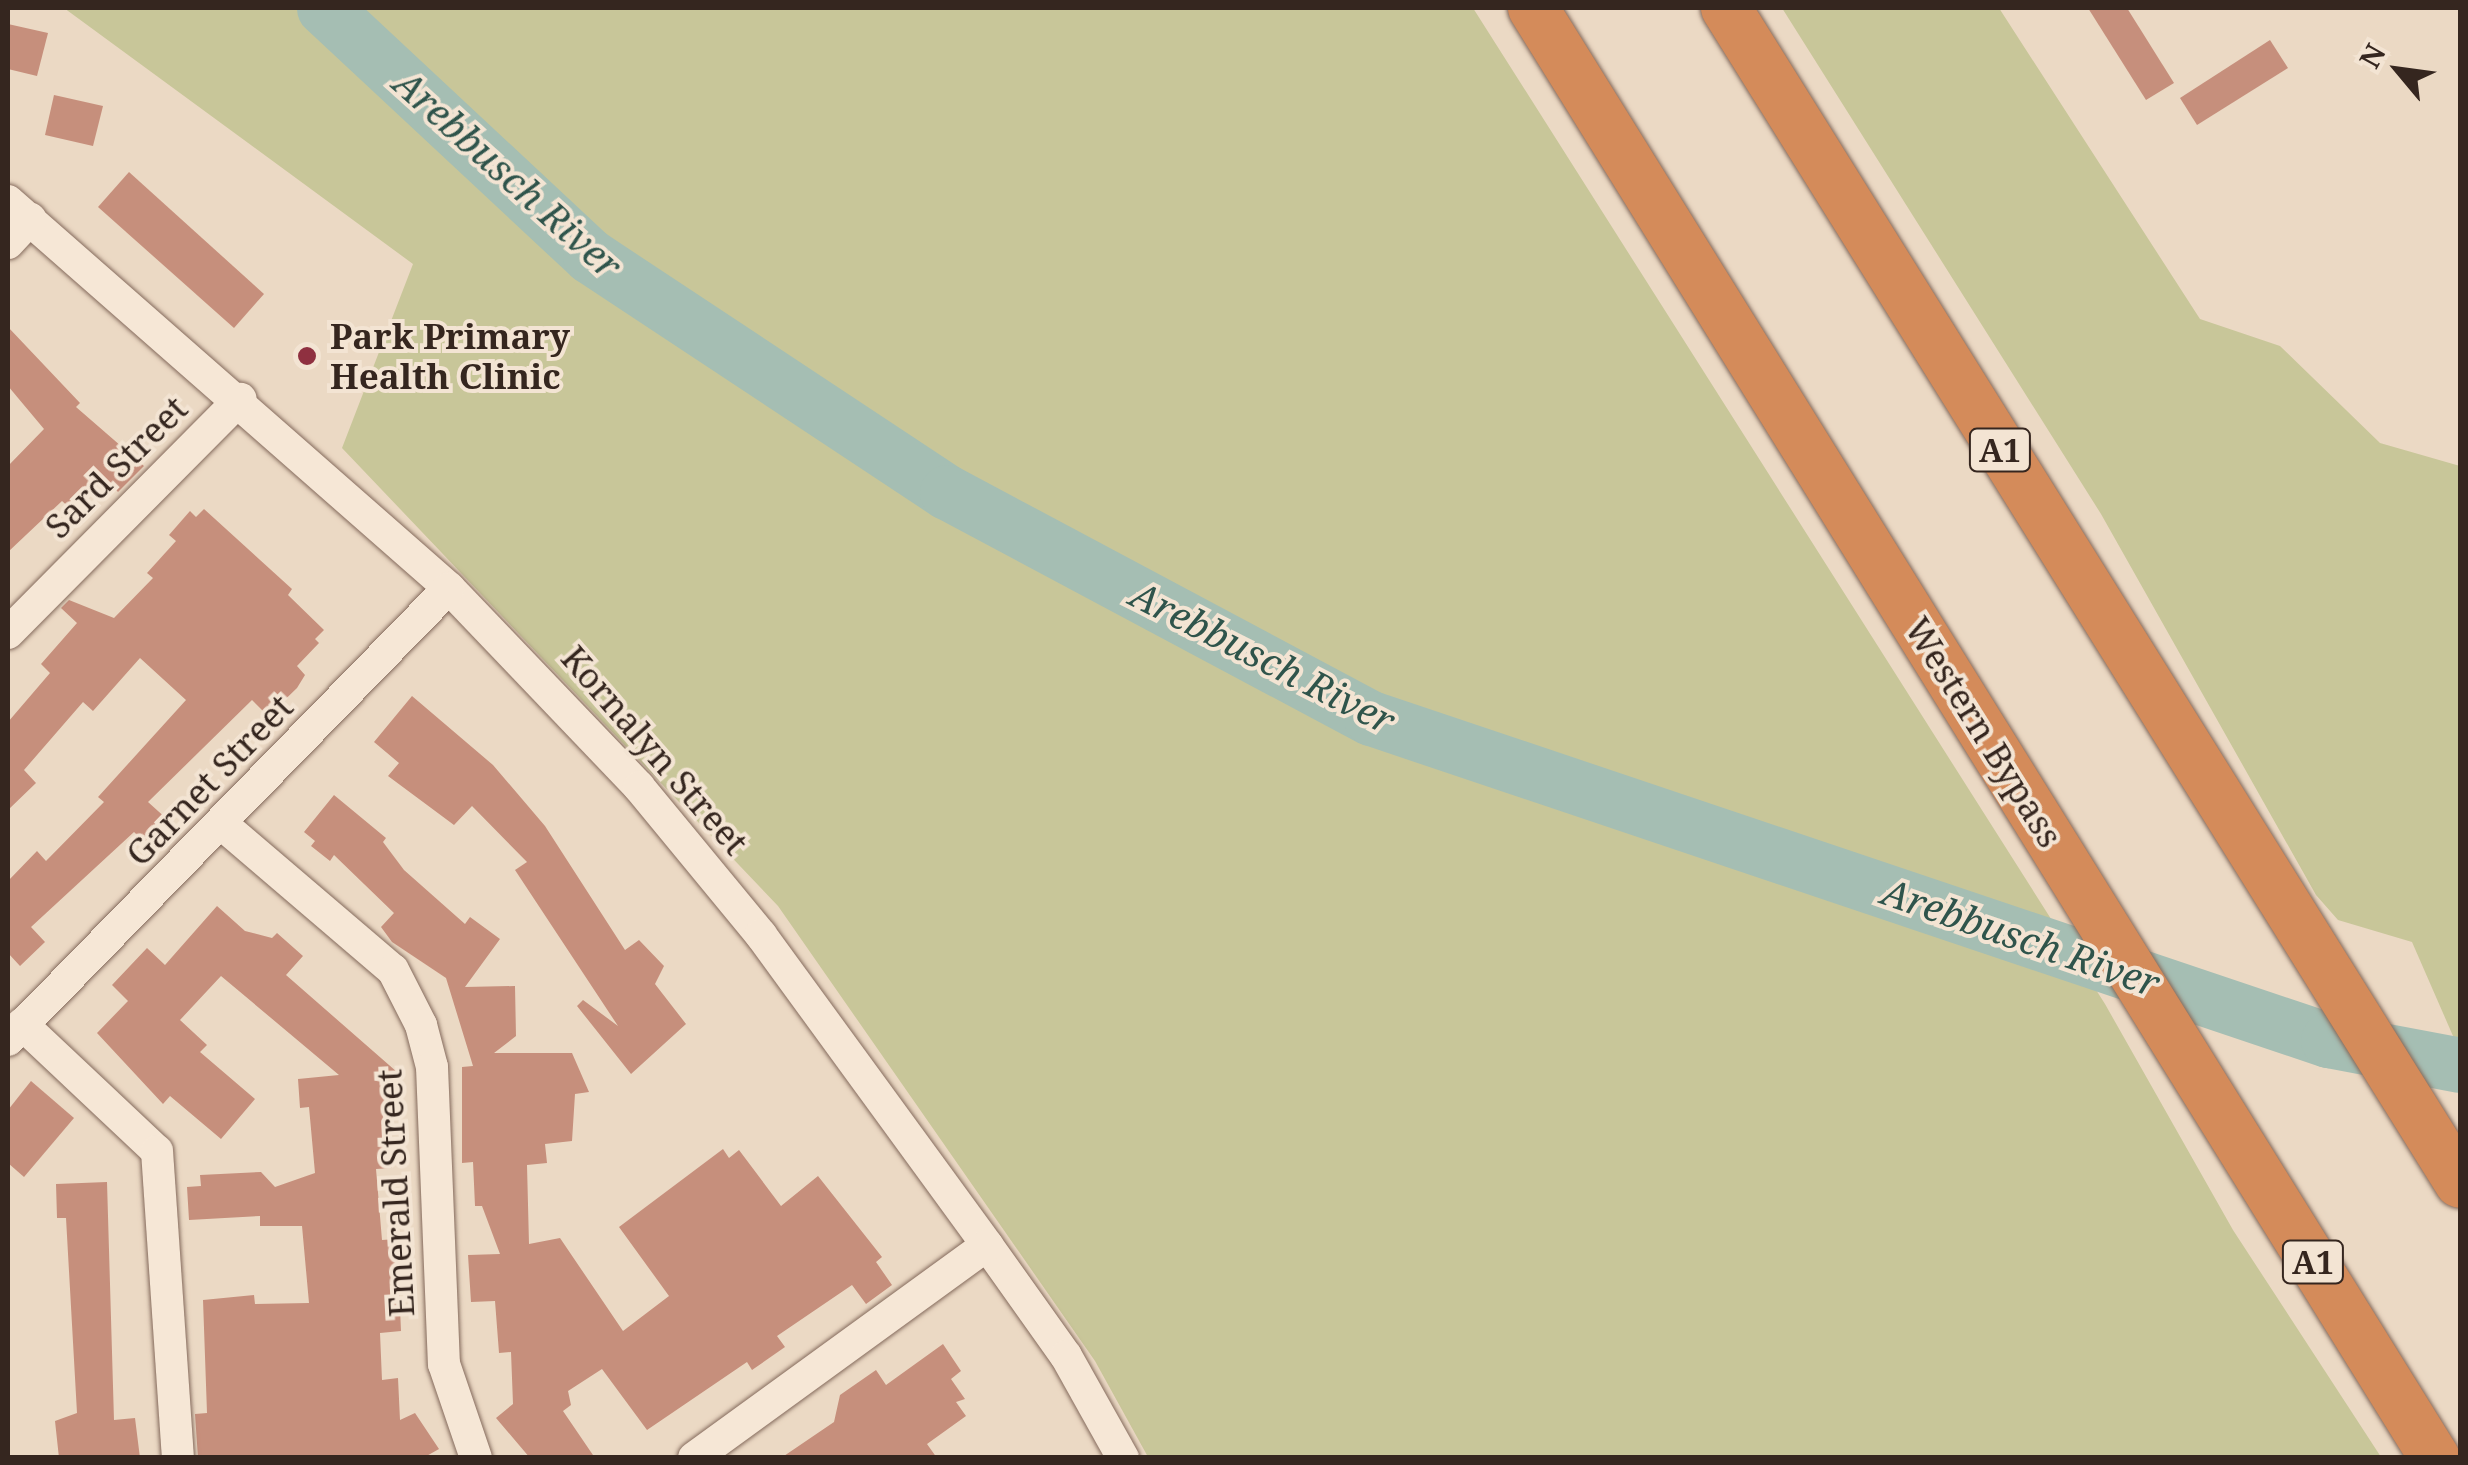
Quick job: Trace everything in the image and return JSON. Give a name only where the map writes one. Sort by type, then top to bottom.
[{"type":"highway","name":"Western Bypass","points":[[1533,8],[2436,1458]]},
{"type":"highway","name":"A1","points":[[1726,8],[2273,892],[2424,1133],[2460,1183]]},
{"type":"street","name":"Kornalyn Street","points":[[15,221],[240,400],[449,588],[640,787],[750,921],[1066,1356],[1123,1458]]},
{"type":"street","name":"Sard Street","points":[[8,633],[240,400]]},
{"type":"street","name":"Garnet Street","points":[[178,1458],[157,1151],[15,1032],[223,825],[449,588]]},
{"type":"street","name":"Emerald Street","points":[[223,825],[393,970],[421,1025],[432,1067],[444,1364],[476,1458]]},
{"type":"street","points":[[694,1458],[986,1245]]},
{"type":"shaded area","points":[[64,8],[1473,8],[2105,1004],[2233,1230],[2381,1457],[1148,1457],[1095,1361],[778,906],[342,448],[413,264]]},
{"type":"shaded area","points":[[1782,8],[1999,8],[2200,319],[2280,346],[2380,443],[2460,466],[2460,1052],[2412,942],[2338,920],[2316,895],[2101,514]]},
{"type":"building","points":[[2088,8],[2127,8],[2174,83],[2146,100]]},
{"type":"building","points":[[8,24],[48,33],[37,76],[8,69]]},
{"type":"building","points":[[2270,40],[2288,68],[2197,125],[2180,98]]},
{"type":"building","points":[[54,95],[103,106],[93,146],[45,135]]},
{"type":"building","points":[[129,172],[264,294],[234,328],[98,207]]},
{"type":"building","points":[[8,327],[80,403],[76,407],[144,466],[118,492],[106,479],[71,509],[62,501],[8,552],[8,466],[44,429],[8,386]]},
{"type":"building","points":[[204,509],[292,589],[288,595],[324,630],[315,639],[319,643],[297,666],[305,675],[297,688],[268,716],[252,700],[148,802],[168,820],[146,843],[134,832],[31,927],[45,942],[20,966],[8,953],[8,881],[37,851],[46,861],[104,802],[98,797],[186,700],[140,658],[93,711],[83,702],[24,770],[36,783],[8,810],[8,722],[50,673],[41,664],[77,623],[61,608],[69,600],[114,618],[153,578],[147,573],[176,541],[169,535],[190,511],[196,517]]},
{"type":"building","points":[[412,696],[493,765],[545,826],[625,950],[639,940],[664,966],[655,984],[686,1024],[631,1074],[577,1006],[583,1000],[618,1026],[515,870],[527,862],[472,806],[454,825],[388,776],[399,763],[374,742]]},
{"type":"building","points":[[334,795],[386,838],[383,842],[404,870],[465,924],[470,917],[500,939],[465,987],[515,986],[516,1036],[494,1053],[572,1053],[589,1092],[575,1094],[572,1141],[545,1144],[547,1163],[527,1165],[529,1244],[560,1238],[623,1331],[669,1296],[619,1227],[723,1149],[729,1158],[739,1150],[781,1206],[818,1176],[882,1257],[876,1262],[892,1285],[866,1304],[852,1285],[777,1336],[785,1347],[752,1370],[747,1362],[647,1430],[602,1369],[568,1391],[571,1405],[563,1411],[595,1458],[530,1458],[496,1418],[513,1404],[511,1352],[499,1353],[495,1301],[471,1302],[468,1255],[500,1254],[482,1206],[475,1206],[473,1162],[462,1163],[462,1067],[473,1066],[446,978],[392,942],[381,927],[394,913],[334,855],[330,861],[311,846],[315,841],[304,832]]},
{"type":"building","points":[[217,906],[245,931],[272,938],[277,933],[303,956],[286,975],[397,1072],[399,1110],[382,1110],[392,1168],[376,1169],[382,1240],[397,1239],[401,1331],[380,1333],[382,1380],[398,1378],[400,1420],[415,1413],[439,1449],[423,1458],[198,1458],[195,1414],[207,1413],[203,1300],[254,1295],[255,1304],[309,1303],[302,1226],[260,1226],[260,1216],[189,1220],[187,1187],[201,1186],[200,1175],[261,1172],[275,1187],[315,1173],[309,1107],[300,1108],[298,1079],[339,1075],[221,976],[180,1020],[207,1045],[200,1052],[255,1099],[221,1139],[170,1096],[163,1104],[97,1033],[128,1001],[112,985],[147,948],[165,965]]},
{"type":"building","points":[[31,1081],[74,1118],[24,1177],[8,1163],[8,1110]]},
{"type":"building","points":[[107,1182],[114,1420],[135,1418],[140,1458],[59,1458],[55,1421],[77,1413],[66,1218],[57,1218],[56,1184]]},
{"type":"building","points":[[943,1344],[961,1371],[951,1379],[965,1399],[956,1402],[966,1416],[927,1444],[937,1458],[781,1458],[834,1422],[840,1395],[876,1370],[886,1385]]},
{"type":"waterway","name":"Arebbusch River","points":[[324,8],[590,256],[947,492],[1371,718],[2328,1040],[2460,1065]]},
{"type":"place","name":"Park Primary Health Clinic","points":[[307,356]]}]
